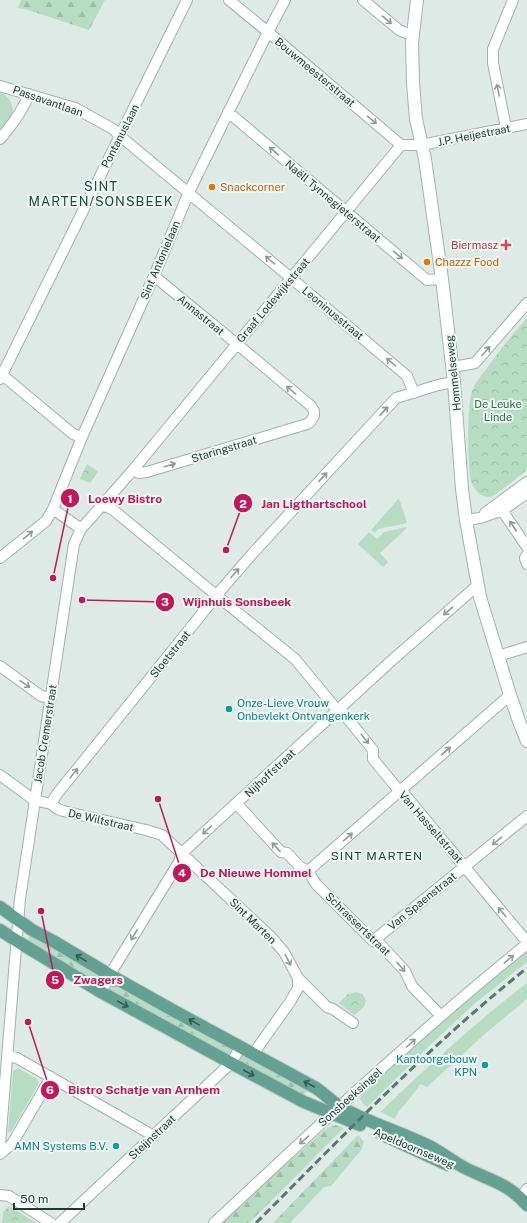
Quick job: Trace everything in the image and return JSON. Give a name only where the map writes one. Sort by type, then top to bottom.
[{"type":"main road","name":"Apeldoornseweg","points":[[0,907],[32,930],[110,975],[240,1048],[316,1088],[326,1095],[336,1110]]},
{"type":"main road","name":"Apeldoornseweg","points":[[0,930],[101,992],[304,1102],[336,1110],[376,1124],[430,1146],[465,1168],[506,1186],[525,1199]]},
{"type":"street","name":"Pontanuslaan","points":[[1,375],[187,0]]},
{"type":"street","name":"Bouwmeesterstraat","points":[[229,0],[401,145]]},
{"type":"street","name":"Sint Antonielaan","points":[[0,558],[46,521],[53,509],[82,437],[154,276],[189,192],[285,0]]},
{"type":"street","points":[[363,0],[399,30],[413,33]]},
{"type":"street","name":"Hommelseweg","points":[[417,0],[412,43],[416,119],[425,159],[453,367],[462,489],[466,520],[478,585],[510,695],[523,721],[527,741]]},
{"type":"street","points":[[506,128],[493,63],[493,49],[513,0]]},
{"type":"street","name":"Passavantlaan","points":[[0,86],[75,108],[113,129],[189,192]]},
{"type":"street","points":[[0,139],[13,124],[24,106],[29,94]]},
{"type":"street","name":"Naëll Tynnegieterstraat","points":[[228,112],[427,280],[442,280]]},
{"type":"street","name":"J.P. Heijestraat","points":[[422,145],[527,124]]},
{"type":"street","points":[[401,145],[422,145]]},
{"type":"street","name":"Graaf Lodewijkstraat","points":[[102,505],[133,470],[401,145]]},
{"type":"street","name":"Leoninusstraat","points":[[189,192],[407,376],[414,393]]},
{"type":"street","name":"Annastraat","points":[[154,276],[311,406],[314,411],[313,419]]},
{"type":"street","points":[[453,367],[475,363],[527,303]]},
{"type":"street","points":[[1,375],[73,434],[82,437]]},
{"type":"street","name":"Sloetstraat","points":[[51,804],[214,598],[253,553],[396,398],[454,382]]},
{"type":"street","name":"Staringstraat","points":[[133,470],[139,473],[147,472],[306,424],[313,419]]},
{"type":"street","points":[[466,520],[480,518],[500,507],[527,485]]},
{"type":"street","points":[[102,505],[107,513],[214,598]]},
{"type":"street","name":"Jacob Cremerstraat","points":[[0,1144],[18,921],[34,800],[74,544],[81,529],[102,505]]},
{"type":"street","points":[[500,507],[527,548]]},
{"type":"street","points":[[53,509],[81,529]]},
{"type":"street","points":[[527,555],[525,558],[527,564]]},
{"type":"street","name":"Nijhoffstraat","points":[[101,992],[179,862],[182,853],[478,585]]},
{"type":"street","name":"Van Hasseltstraat","points":[[214,598],[294,666],[303,669],[373,750],[373,759],[396,787],[401,790],[527,943]]},
{"type":"street","points":[[498,656],[527,647]]},
{"type":"street","points":[[0,666],[41,696],[51,698]]},
{"type":"street","points":[[308,871],[510,695]]},
{"type":"street","name":"De Wiltstraat","points":[[0,775],[34,800],[51,804],[63,811],[162,835],[182,853]]},
{"type":"street","name":"Schrassertstraat","points":[[236,804],[281,852],[287,853],[299,866],[308,871],[316,884],[373,941],[379,943],[406,971],[412,986],[441,1016]]},
{"type":"street","name":"Van Spaenstraat","points":[[373,941],[527,816]]},
{"type":"street","name":"Sint Marten","points":[[182,853],[271,936],[284,952],[298,978],[327,1007],[333,1009],[352,1023]]},
{"type":"street","name":"Sonsbeeksingel","points":[[214,1223],[336,1110],[441,1016],[527,943]]},
{"type":"street","points":[[253,1054],[290,1002],[298,988],[298,978]]},
{"type":"street","name":"Steijnstraat","points":[[60,1223],[231,1063],[240,1048]]},
{"type":"street","points":[[7,1056],[17,1058],[154,1136]]},
{"type":"street","points":[[0,1154],[12,1144],[50,1077]]},
{"type":"street","points":[[0,1194],[9,1196],[51,1223]]},
{"type":"green space","points":[[21,0],[105,0],[89,30],[18,8]]},
{"type":"green space","points":[[0,92],[9,99],[13,109],[8,123],[0,134]]},
{"type":"green space","name":"De Leuke Linde","points":[[527,318],[527,470],[496,494],[485,497],[476,491],[470,477],[468,438],[470,399],[477,381]]},
{"type":"green space","points":[[87,464],[98,472],[90,483],[80,479]]},
{"type":"green space","points":[[399,498],[407,523],[378,529],[375,533],[371,530]]},
{"type":"green space","points":[[407,528],[380,553],[388,562],[383,567],[358,544],[369,532],[377,539],[384,532]]},
{"type":"green space","points":[[29,933],[104,976],[100,985],[28,946]]},
{"type":"green space","points":[[527,951],[527,962],[474,1004],[367,1107],[363,1104],[360,1099],[363,1092],[470,998]]},
{"type":"green space","points":[[113,982],[224,1045],[231,1046],[233,1050],[229,1057],[108,989]]},
{"type":"green space","points":[[527,983],[527,999],[486,1033],[427,1087],[420,1084],[395,1118],[380,1112],[415,1078]]},
{"type":"green space","points":[[357,992],[362,994],[366,1000],[364,1007],[354,1015],[339,1003],[348,994]]},
{"type":"green space","points":[[242,1054],[309,1090],[300,1097],[238,1061]]},
{"type":"green space","points":[[18,1068],[37,1079],[39,1083],[11,1132],[8,1132],[13,1071]]},
{"type":"green space","points":[[336,1125],[344,1128],[249,1223],[222,1223],[225,1220],[223,1217],[231,1214],[248,1200],[247,1199],[258,1189],[256,1187],[263,1184],[327,1128]]},
{"type":"green space","points":[[358,1135],[364,1142],[362,1149],[331,1186],[324,1187],[290,1223],[273,1223]]},
{"type":"green space","points":[[9,1206],[36,1223],[2,1223],[3,1212]]},
{"type":"railway","points":[[256,1223],[422,1059],[491,997],[527,968]]},
{"type":"place","name":"Snackcorner","points":[[212,187]]},
{"type":"place","name":"Biermasz","points":[[506,245]]},
{"type":"place","name":"Chazzz Food","points":[[427,262]]},
{"type":"place","name":"Jan Ligthartschool","points":[[226,550]]},
{"type":"place","name":"Loewy Bistro","points":[[53,578]]},
{"type":"place","name":"Wijnhuis Sonsbeek","points":[[82,600]]},
{"type":"place","name":"Onze-Lieve Vrouw Onbevlekt Ontvangenkerk","points":[[229,709]]},
{"type":"place","name":"De Nieuwe Hommel","points":[[158,799]]},
{"type":"place","name":"Zwagers","points":[[41,911]]},
{"type":"place","name":"Bistro Schatje van Arnhem","points":[[28,1022]]},
{"type":"place","name":"Kantoorgebouw KPN","points":[[485,1065]]},
{"type":"place","name":"AMN Systems B.V.","points":[[116,1146]]},
{"type":"district","name":"SINT MARTEN/SONSBEEK","points":[[101,194]]},
{"type":"district","name":"SINT MARTEN","points":[[377,856]]}]
